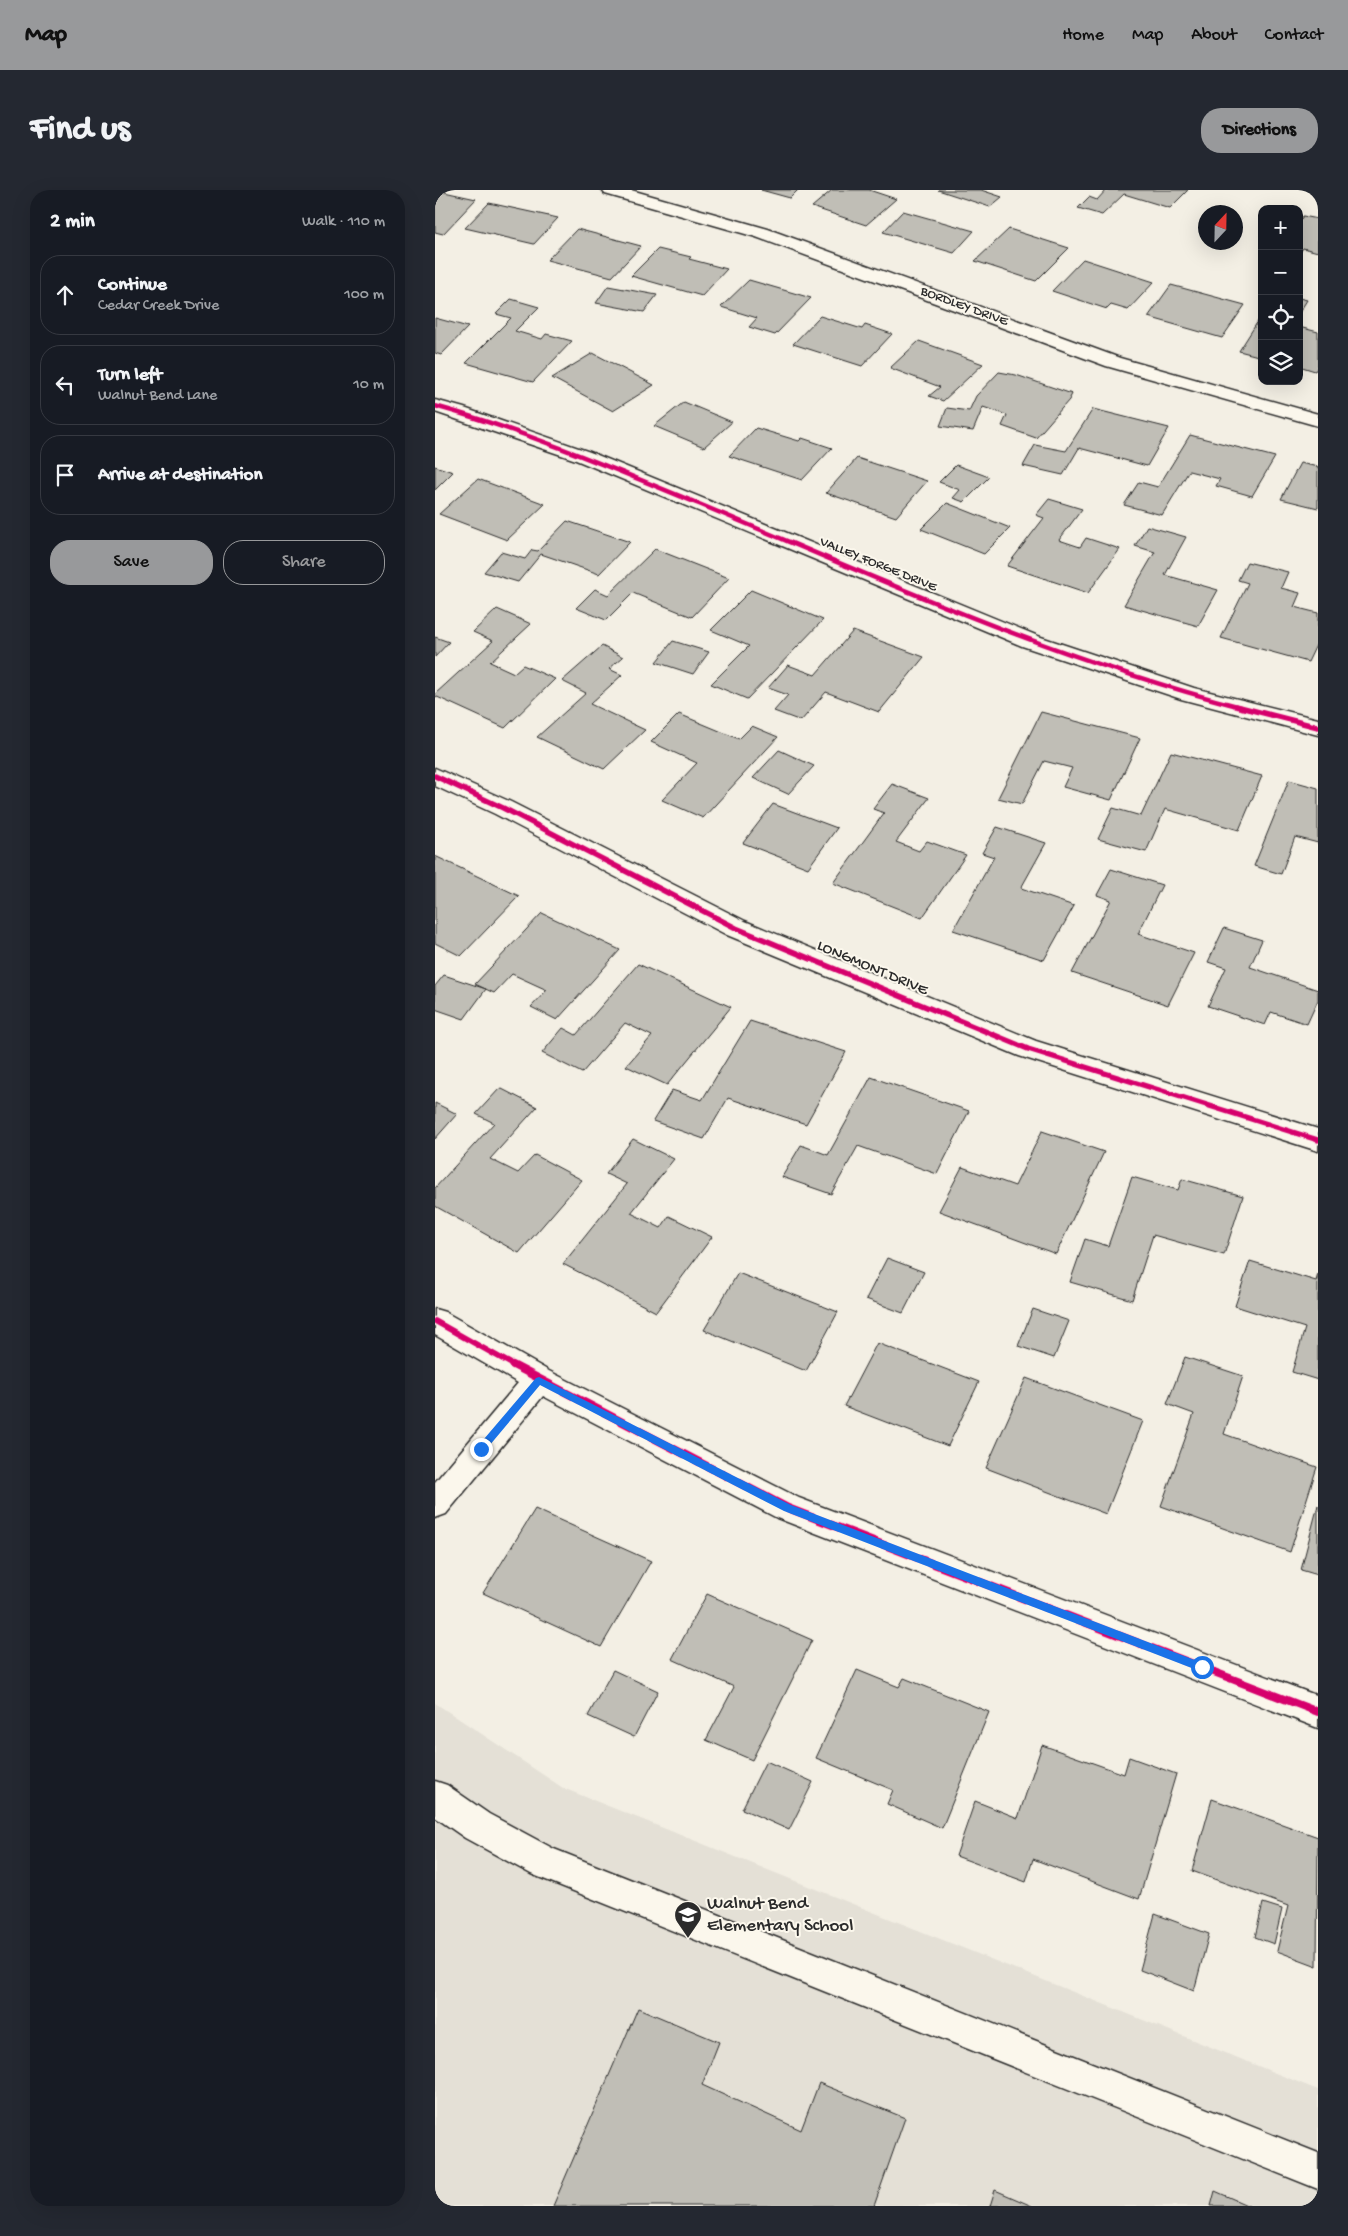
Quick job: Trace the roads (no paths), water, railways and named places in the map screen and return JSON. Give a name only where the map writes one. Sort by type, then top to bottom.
[{"type":"street","name":"BORDLEY DRIVE","points":[[611,190],[762,233],[1113,362],[1318,420]]},
{"type":"street","name":"VALLEY FORGE DRIVE","points":[[435,406],[583,456],[1029,641],[1189,694],[1318,727]]},
{"type":"street","name":"LONGMONT DRIVE","points":[[435,776],[503,808],[736,928],[991,1034],[1028,1049],[1318,1140]]},
{"type":"street","points":[[435,1320],[539,1380],[788,1508],[1305,1707]]},
{"type":"street","points":[[435,1504],[539,1380]]},
{"type":"street","points":[[435,1797],[477,1826],[543,1862],[1318,2172]]},
{"type":"place","name":"Walnut Bend Elementary School","points":[[688,1939]]}]
